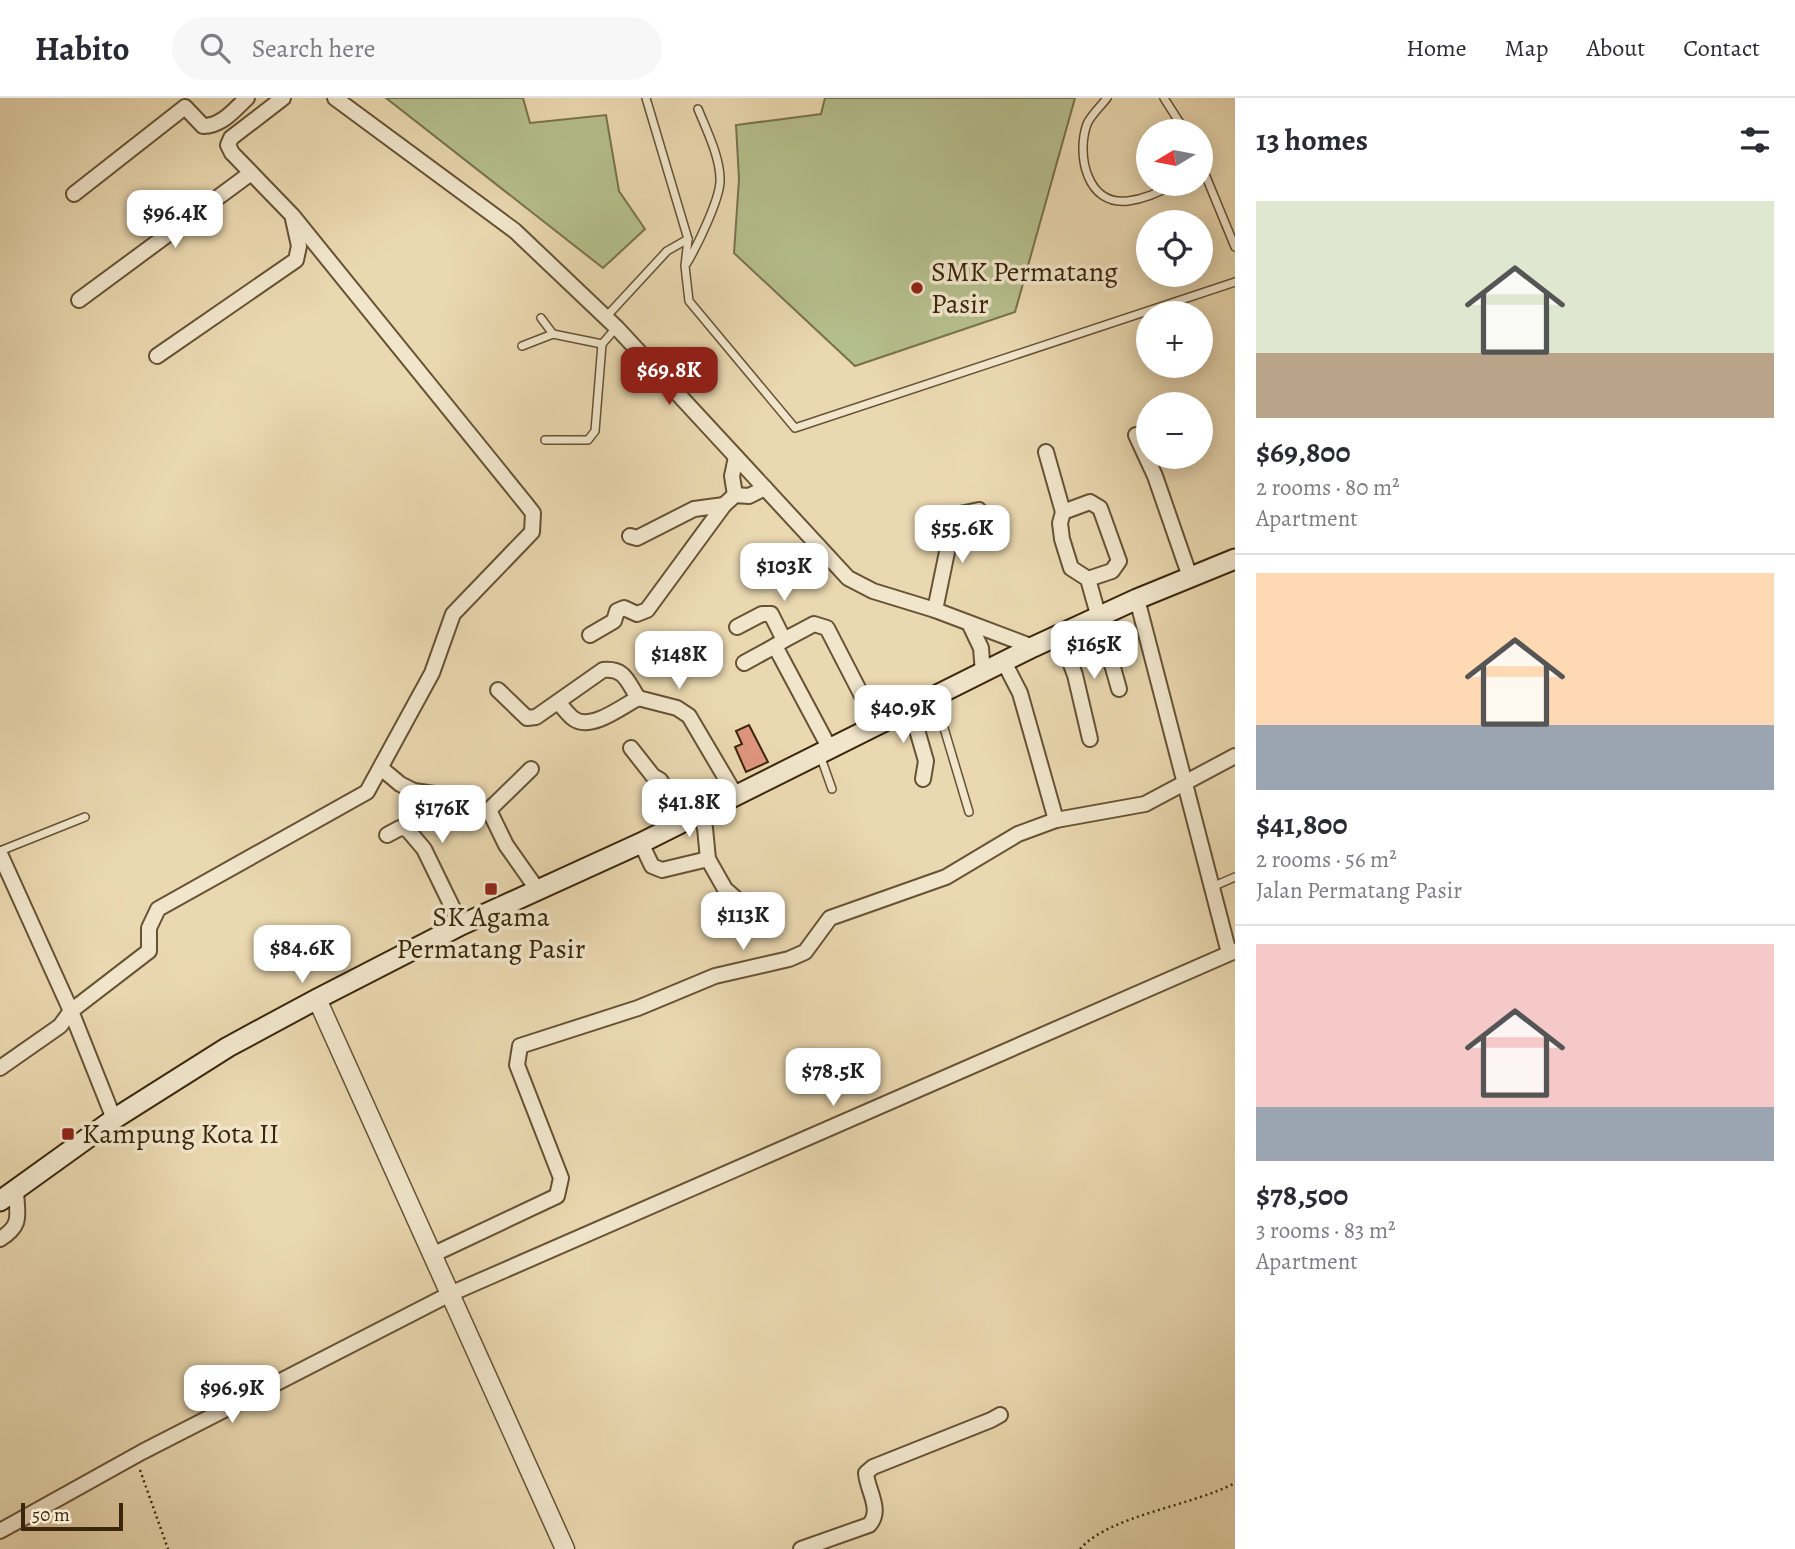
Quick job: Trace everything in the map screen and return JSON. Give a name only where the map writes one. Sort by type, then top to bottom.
[{"type":"main road","points":[[8,1196],[114,1119],[228,1047],[317,999],[461,925],[641,843],[1033,647],[1136,599],[1235,559]]},
{"type":"street","points":[[74,194],[185,107],[203,126],[212,126],[221,122],[247,98]]},
{"type":"street","points":[[0,1068],[61,1026],[71,1011],[149,951],[149,928],[158,909],[368,792],[432,673],[453,614],[532,532],[533,513],[292,215],[232,153],[228,145],[231,138],[283,98]]},
{"type":"street","points":[[335,98],[515,232],[611,323],[848,578],[873,591],[935,610],[1033,647]]},
{"type":"street","points":[[79,300],[251,173]]},
{"type":"street","points":[[157,356],[296,260],[299,246],[292,215]]},
{"type":"street","points":[[1046,452],[1063,512],[1060,523],[1070,568],[1088,579],[1119,689]]},
{"type":"street","points":[[590,635],[614,621],[617,611],[624,608],[637,614],[647,610],[729,500],[736,457]]},
{"type":"street","points":[[1152,469],[1190,577]]},
{"type":"street","points":[[630,536],[637,538],[694,509],[749,496],[765,488]]},
{"type":"street","points":[[1063,512],[1090,502],[1100,508],[1119,561],[1112,571],[1088,579]]},
{"type":"street","points":[[935,610],[954,518],[979,510]]},
{"type":"street","points":[[0,1531],[135,1457],[450,1294],[1232,952],[1212,887],[1136,599]]},
{"type":"street","points":[[737,627],[762,614],[771,614],[779,643],[825,752]]},
{"type":"street","points":[[744,663],[814,624],[827,628],[877,725]]},
{"type":"street","points":[[970,625],[981,648],[983,673]]},
{"type":"street","points":[[1060,635],[1075,675],[1090,739]]},
{"type":"street","points":[[1004,662],[1020,693],[1056,820]]},
{"type":"street","points":[[498,690],[527,718],[536,717],[603,670],[615,669],[622,673],[638,698]]},
{"type":"street","points":[[558,702],[572,719],[582,723],[595,720],[638,698],[677,708],[690,716],[735,794]]},
{"type":"street","points":[[911,709],[926,761],[923,779]]},
{"type":"street","points":[[631,748],[653,776],[660,780],[705,828],[708,859],[725,889],[741,902]]},
{"type":"street","points":[[432,1255],[556,1196],[561,1178],[517,1065],[520,1046],[638,1008],[715,976],[789,959],[805,952],[830,918],[946,877],[1018,834],[1056,820],[1145,804],[1235,756]]},
{"type":"street","points":[[381,768],[400,784],[414,791],[441,795],[471,813],[489,810],[531,769]]},
{"type":"street","points":[[489,810],[506,845],[537,889]]},
{"type":"street","points":[[387,835],[400,828],[407,829],[424,849],[461,925]]},
{"type":"street","points":[[641,843],[652,866],[662,870],[708,859]]},
{"type":"street","points":[[0,853],[71,1011],[114,1119]]},
{"type":"street","points":[[317,999],[565,1549]]},
{"type":"street","points":[[0,1239],[13,1231],[17,1223],[8,1196]]},
{"type":"street","points":[[801,1549],[869,1525],[876,1510],[866,1473],[873,1467],[1000,1415]]},
{"type":"lane","points":[[646,98],[688,239],[685,266],[689,301],[795,428],[1235,282]]},
{"type":"lane","points":[[1107,98],[1087,123],[1084,170],[1092,185],[1107,198],[1126,202],[1151,196]]},
{"type":"lane","points":[[1164,98],[1177,119]]},
{"type":"lane","points":[[685,266],[700,240],[720,184],[716,159],[698,110]]},
{"type":"lane","points":[[1213,195],[1235,247]]},
{"type":"lane","points":[[545,440],[588,440],[595,431],[601,344],[611,323],[667,251],[688,239]]},
{"type":"lane","points":[[541,318],[553,334]]},
{"type":"lane","points":[[522,346],[553,334],[601,344]]},
{"type":"lane","points":[[935,698],[969,812]]},
{"type":"lane","points":[[825,752],[832,789]]},
{"type":"lane","points":[[0,853],[85,817]]},
{"type":"lane","points":[[1212,887],[1235,877]]},
{"type":"path","points":[[135,1457],[168,1549]]},
{"type":"path","points":[[1080,1549],[1088,1539],[1114,1527],[1216,1493],[1235,1483]]},
{"type":"green space","points":[[386,98],[523,98],[530,123],[606,115],[619,191],[645,229],[603,268]]},
{"type":"green space","points":[[825,98],[1075,98],[1015,312],[855,366],[734,253],[739,179],[736,125],[821,114]]},
{"type":"building","points":[[749,725],[768,762],[746,772],[735,747],[742,744],[736,731]]},
{"type":"place","name":"SMK Permatang Pasir","points":[[917,288]]},
{"type":"place","name":"SK Agama Permatang Pasir","points":[[491,889]]},
{"type":"place","name":"Kampung Kota II","points":[[68,1134]]}]
